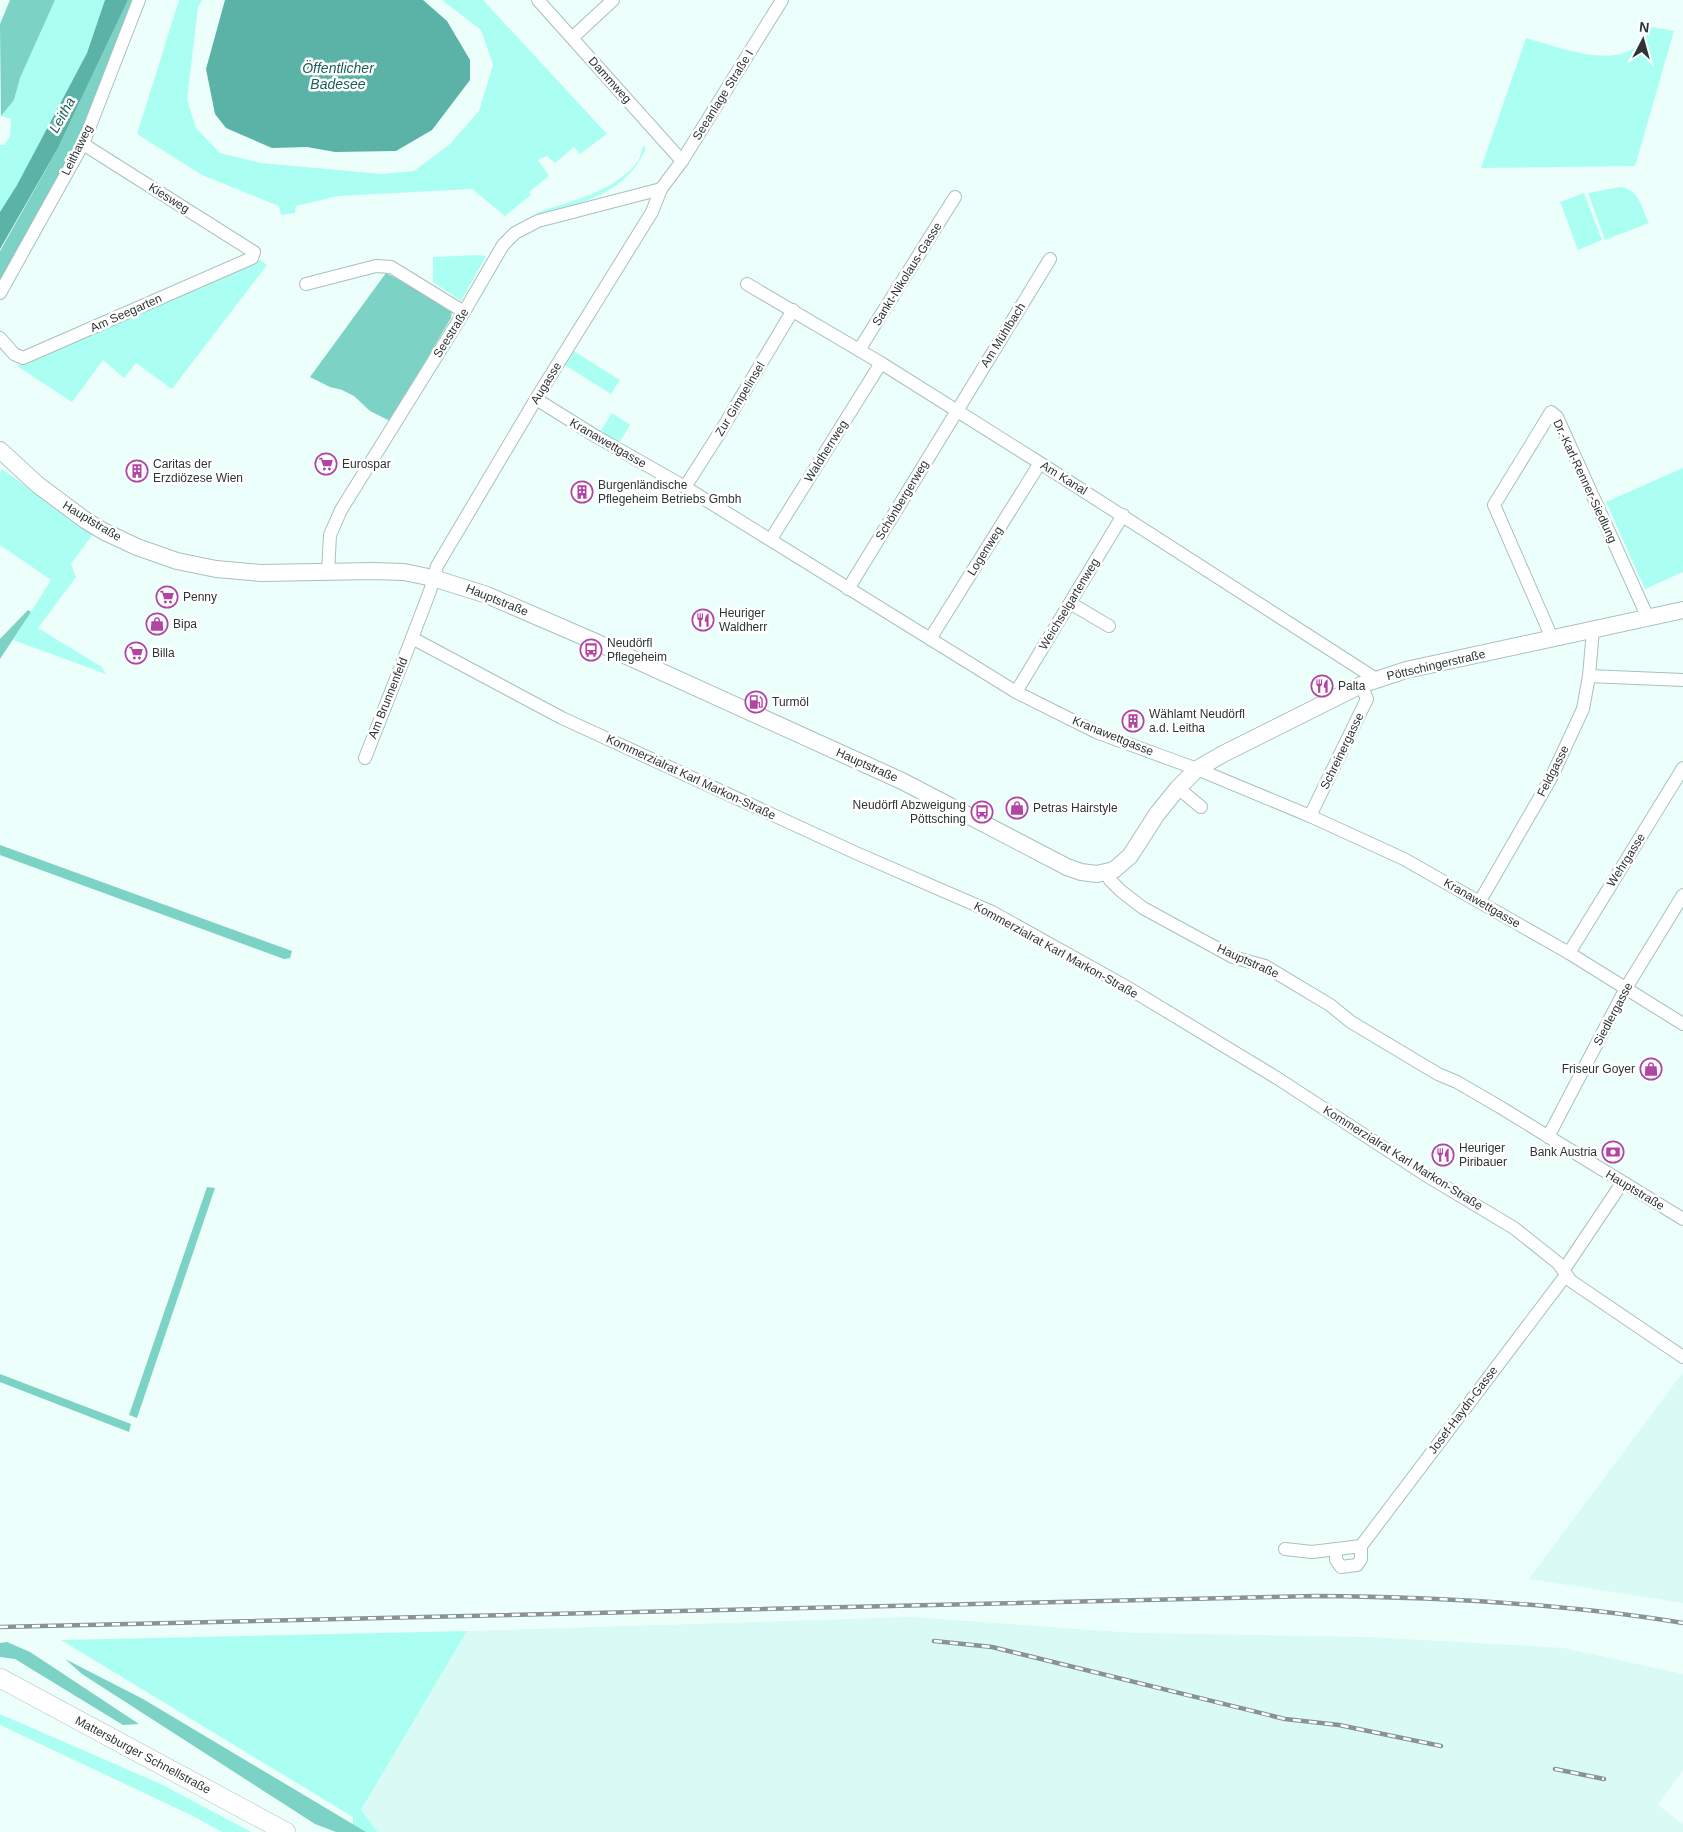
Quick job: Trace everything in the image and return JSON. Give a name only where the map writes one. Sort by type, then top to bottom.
[{"type":"highway","name":"Mattersburger Schnellstraße","points":[[0,1678],[286,1832]]},
{"type":"highway","name":"Mattersburger Schnellstraße","points":[[0,1687],[269,1832]]},
{"type":"main road","name":"Hauptstraße","points":[[0,450],[38,485],[79,515],[103,530],[137,547],[177,561],[216,568],[261,573],[397,572],[419,574],[460,586],[514,606],[902,781],[1067,867],[1081,872],[1106,873]]},
{"type":"main road","name":"Pöttschingerstraße","points":[[1106,873],[1114,870],[1130,856],[1156,814],[1197,769],[1223,754],[1368,682],[1406,670],[1683,610]]},
{"type":"street","name":"Leithaweg","points":[[0,294],[83,144],[139,0]]},
{"type":"street","name":"Dammweg","points":[[538,0],[682,161]]},
{"type":"street","points":[[572,38],[613,0]]},
{"type":"street","name":"Seeanlage Straße I","points":[[661,190],[682,161],[782,0]]},
{"type":"street","name":"Kiesweg","points":[[83,144],[254,252]]},
{"type":"street","name":"Seestraße","points":[[328,572],[330,535],[341,510],[464,312],[503,245],[515,233],[538,220],[661,190]]},
{"type":"street","name":"Augasse","points":[[433,578],[437,566],[536,399],[652,212],[661,190]]},
{"type":"street","name":"Sankt-Nikolaus-Gasse","points":[[860,350],[955,197]]},
{"type":"street","name":"Am Seegarten","points":[[0,338],[14,354],[23,358],[252,258],[254,252]]},
{"type":"street","name":"Am Mühlbach","points":[[956,411],[1050,260]]},
{"type":"street","points":[[306,284],[376,266],[391,267],[464,312]]},
{"type":"street","name":"Am Kanal","points":[[747,284],[860,350],[1123,515],[1368,682]]},
{"type":"street","name":"Zur Gimpelinsel","points":[[685,487],[793,310]]},
{"type":"street","name":"Waldherrweg","points":[[771,539],[881,363]]},
{"type":"street","name":"Kranawettgasse","points":[[536,399],[771,539],[848,589],[1016,692],[1096,732],[1197,769],[1310,816],[1404,859],[1569,952],[1683,1024]]},
{"type":"street","name":"Schönbergerweg","points":[[848,589],[956,411]]},
{"type":"street","name":"Dr.-Karl-Renner-Siedlung","points":[[1552,638],[1494,506],[1551,412],[1558,418],[1648,618]]},
{"type":"street","name":"Logenweg","points":[[930,640],[1040,463]]},
{"type":"street","name":"Weichselgartenweg","points":[[1016,692],[1123,515]]},
{"type":"street","points":[[412,638],[433,578]]},
{"type":"street","points":[[1070,602],[1109,626]]},
{"type":"street","name":"Feldgasse","points":[[1480,901],[1551,778],[1583,709],[1589,676],[1593,630]]},
{"type":"street","name":"Am Brunnenfeld","points":[[365,758],[412,638]]},
{"type":"street","name":"Kommerzialrat Karl Markon-Straße","points":[[412,638],[562,718],[856,854],[992,912],[1125,986],[1277,1078],[1424,1174],[1514,1228],[1558,1263],[1571,1281],[1683,1357]]},
{"type":"street","points":[[1589,676],[1683,680]]},
{"type":"street","name":"Schreinergasse","points":[[1310,816],[1367,699],[1368,682]]},
{"type":"street","name":"Wehrgasse","points":[[1569,952],[1683,768]]},
{"type":"street","points":[[1178,788],[1201,807]]},
{"type":"street","name":"Hauptstraße","points":[[1106,873],[1121,891],[1143,908],[1233,957],[1265,966],[1330,1005],[1366,1031],[1438,1074],[1457,1082],[1683,1219]]},
{"type":"street","name":"Siedlergasse","points":[[1548,1137],[1626,988],[1683,895]]},
{"type":"street","name":"Josef-Haydn-Gasse","points":[[1336,1550],[1336,1560],[1341,1567],[1348,1568],[1357,1565],[1361,1558],[1361,1546],[1564,1272],[1622,1183]]},
{"type":"street","points":[[1285,1549],[1312,1552],[1361,1546]]},
{"type":"shaded area","points":[[10,0],[55,0],[20,78],[14,100],[1,116],[0,24]]},
{"type":"shaded area","points":[[55,0],[105,0],[87,53],[17,185],[0,212],[0,145],[4,145],[10,137],[11,119],[1,116],[14,100],[20,78]]},
{"type":"shaded area","points":[[128,0],[133,0],[73,155],[0,284],[0,251],[58,148]]},
{"type":"shaded area","points":[[179,0],[202,0],[198,7],[187,100],[196,128],[220,153],[261,163],[382,174],[414,171],[450,144],[479,111],[493,65],[481,30],[442,0],[483,0],[607,134],[580,154],[574,147],[555,163],[547,156],[538,160],[549,176],[529,192],[531,195],[505,216],[472,189],[338,196],[296,206],[295,213],[281,215],[279,206],[202,175],[137,134]]},
{"type":"shaded area","points":[[1652,27],[1674,31],[1635,166],[1481,168],[1526,38],[1566,50],[1610,56],[1634,48]]},
{"type":"shaded area","points":[[643,146],[646,148],[638,164],[615,187],[586,201],[538,215],[536,213],[591,194],[617,181],[638,161]]},
{"type":"shaded area","points":[[1620,187],[1626,188],[1635,195],[1649,223],[1605,240],[1588,193]]},
{"type":"shaded area","points":[[1584,193],[1602,240],[1578,250],[1560,202]]},
{"type":"shaded area","points":[[486,256],[461,301],[433,282],[433,257]]},
{"type":"shaded area","points":[[260,260],[267,265],[172,389],[136,363],[124,378],[103,360],[72,402],[17,366]]},
{"type":"shaded area","points":[[386,273],[452,308],[451,318],[390,421],[370,411],[354,396],[310,377]]},
{"type":"shaded area","points":[[572,350],[620,380],[611,394],[563,364]]},
{"type":"shaded area","points":[[612,413],[630,425],[619,443],[600,432]]},
{"type":"shaded area","points":[[1683,468],[1683,572],[1645,589],[1606,502]]},
{"type":"shaded area","points":[[2,469],[93,534],[71,564],[76,577],[38,628],[102,667],[106,674],[13,640],[51,580],[0,545],[0,473]]},
{"type":"shaded area","points":[[28,610],[31,612],[0,659],[0,639]]},
{"type":"shaded area","points":[[0,845],[292,951],[290,958],[284,959],[0,855]]},
{"type":"shaded area","points":[[207,1187],[215,1188],[137,1418],[129,1415]]},
{"type":"shaded area","points":[[1683,1372],[1683,1603],[1529,1579],[1543,1560]]},
{"type":"shaded area","points":[[0,1374],[131,1424],[129,1432],[0,1382]]},
{"type":"shaded area","points":[[911,1617],[1136,1633],[1369,1637],[1564,1648],[1683,1674],[1683,1770],[1658,1805],[1683,1824],[1683,1832],[378,1832],[361,1810],[467,1631]]},
{"type":"shaded area","points":[[467,1631],[361,1810],[378,1832],[366,1832],[353,1825],[353,1817],[61,1640]]},
{"type":"shaded area","points":[[7,1642],[30,1652],[139,1724],[123,1725],[15,1659],[0,1657],[0,1643]]},
{"type":"shaded area","points":[[65,1659],[143,1699],[366,1832],[336,1832],[315,1824],[82,1674]]},
{"type":"shaded area","points":[[0,1714],[163,1785],[251,1832],[222,1832],[193,1816],[0,1725]]},
{"type":"water","name":"Leitha","points":[[105,0],[128,0],[58,148],[0,249],[0,212],[17,185],[87,53]]},
{"type":"water","name":"Öffentlicher Badesee","points":[[225,0],[423,0],[447,21],[470,60],[470,80],[432,130],[396,151],[335,152],[307,147],[272,148],[226,128],[215,114],[206,69]]},
{"type":"railway","points":[[0,1627],[1316,1596],[1500,1602],[1592,1610],[1683,1623]]},
{"type":"railway","points":[[934,1641],[992,1647],[1285,1719],[1339,1725],[1441,1746]]},
{"type":"railway","points":[[1555,1769],[1604,1779]]},
{"type":"place","name":"Eurospar","points":[[326,464]]},
{"type":"place","name":"Caritas der Erzdiözese Wien","points":[[137,471]]},
{"type":"place","name":"Burgenländische Pflegeheim Betriebs Gmbh","points":[[582,492]]},
{"type":"place","name":"Penny","points":[[167,597]]},
{"type":"place","name":"Heuriger Waldherr","points":[[703,620]]},
{"type":"place","name":"Bipa","points":[[157,624]]},
{"type":"place","name":"Neudörfl Pflegeheim","points":[[591,650]]},
{"type":"place","name":"Billa","points":[[136,653]]},
{"type":"place","name":"Palta","points":[[1322,686]]},
{"type":"place","name":"Turmöl","points":[[756,702]]},
{"type":"place","name":"Wählamt Neudörfl a.d. Leitha","points":[[1133,721]]},
{"type":"place","name":"Petras Hairstyle","points":[[1017,808]]},
{"type":"place","name":"Neudörfl Abzweigung Pöttsching","points":[[982,812]]},
{"type":"place","name":"Friseur Goyer","points":[[1651,1069]]},
{"type":"place","name":"Bank Austria","points":[[1613,1152]]},
{"type":"place","name":"Heuriger Piribauer","points":[[1443,1155]]}]
